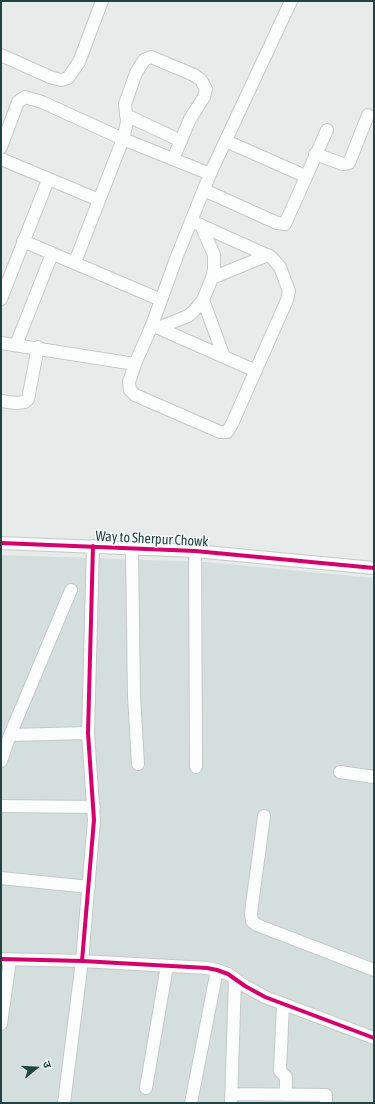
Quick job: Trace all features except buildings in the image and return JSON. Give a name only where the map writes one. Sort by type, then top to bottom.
[{"type":"street","points":[[1,55],[50,77],[60,80],[68,78],[79,62],[102,1]]},
{"type":"street","points":[[196,223],[276,260],[288,286],[289,296],[230,430],[223,432],[135,395],[130,390],[129,386],[135,364],[155,327],[160,300],[196,223],[204,190],[210,174],[291,1]]},
{"type":"street","points":[[75,262],[123,139],[127,122],[124,111],[127,98],[136,73],[146,59],[155,58],[194,75],[204,85],[205,94],[190,119],[173,159]]},
{"type":"street","points":[[1,147],[18,102],[25,97],[42,102],[123,139],[210,174]]},
{"type":"street","points":[[126,115],[181,141]]},
{"type":"street","points":[[315,154],[343,164],[349,164],[368,116]]},
{"type":"street","points":[[204,190],[281,225],[285,224],[305,176],[327,130]]},
{"type":"street","points":[[226,141],[305,176]]},
{"type":"street","points":[[1,159],[48,180],[99,200]]},
{"type":"street","points":[[1,299],[48,180]]},
{"type":"street","points":[[155,327],[188,316],[203,300],[212,278],[214,270],[214,255],[196,223]]},
{"type":"street","points":[[23,241],[75,262],[160,300]]},
{"type":"street","points":[[16,345],[52,254]]},
{"type":"street","points":[[212,278],[268,255]]},
{"type":"street","points":[[203,300],[224,357]]},
{"type":"street","points":[[155,327],[256,370]]},
{"type":"street","points":[[1,343],[38,347],[135,364]]},
{"type":"street","points":[[1,401],[16,403],[25,402],[28,399],[38,347]]},
{"type":"street","name":"Way to Sherpur Chowk","points":[[1,543],[93,546],[194,552],[374,568]]},
{"type":"street","points":[[64,1103],[82,961],[89,887],[94,807],[88,733],[93,546]]},
{"type":"street","points":[[132,549],[134,696],[138,764]]},
{"type":"street","points":[[194,552],[196,767]]},
{"type":"street","points":[[1,761],[10,735],[71,590]]},
{"type":"street","points":[[10,735],[88,733]]},
{"type":"street","points":[[340,772],[374,777]]},
{"type":"street","points":[[1,806],[94,807]]},
{"type":"street","points":[[264,816],[250,915],[252,921],[257,925],[374,968]]},
{"type":"street","points":[[1,878],[89,887]]},
{"type":"street","points":[[1,1024],[5,959],[82,961],[217,970],[228,974],[255,993],[374,1038]]},
{"type":"street","points":[[146,1088],[167,966]]},
{"type":"street","points":[[191,1103],[217,970]]},
{"type":"street","points":[[235,979],[231,1099],[286,1094],[326,1095],[326,1103]]},
{"type":"street","points":[[282,1004],[280,1071],[286,1077],[286,1094]]},
{"type":"shaded area","points":[[1,555],[206,562],[374,578],[374,1103],[1,1103]]},
{"type":"cycle path","points":[[1,543],[195,551],[374,568]]},
{"type":"cycle path","points":[[82,961],[94,820],[88,733],[93,546]]},
{"type":"cycle path","points":[[1,959],[82,961],[207,968],[217,970],[228,974],[245,986],[265,997],[374,1038]]}]
